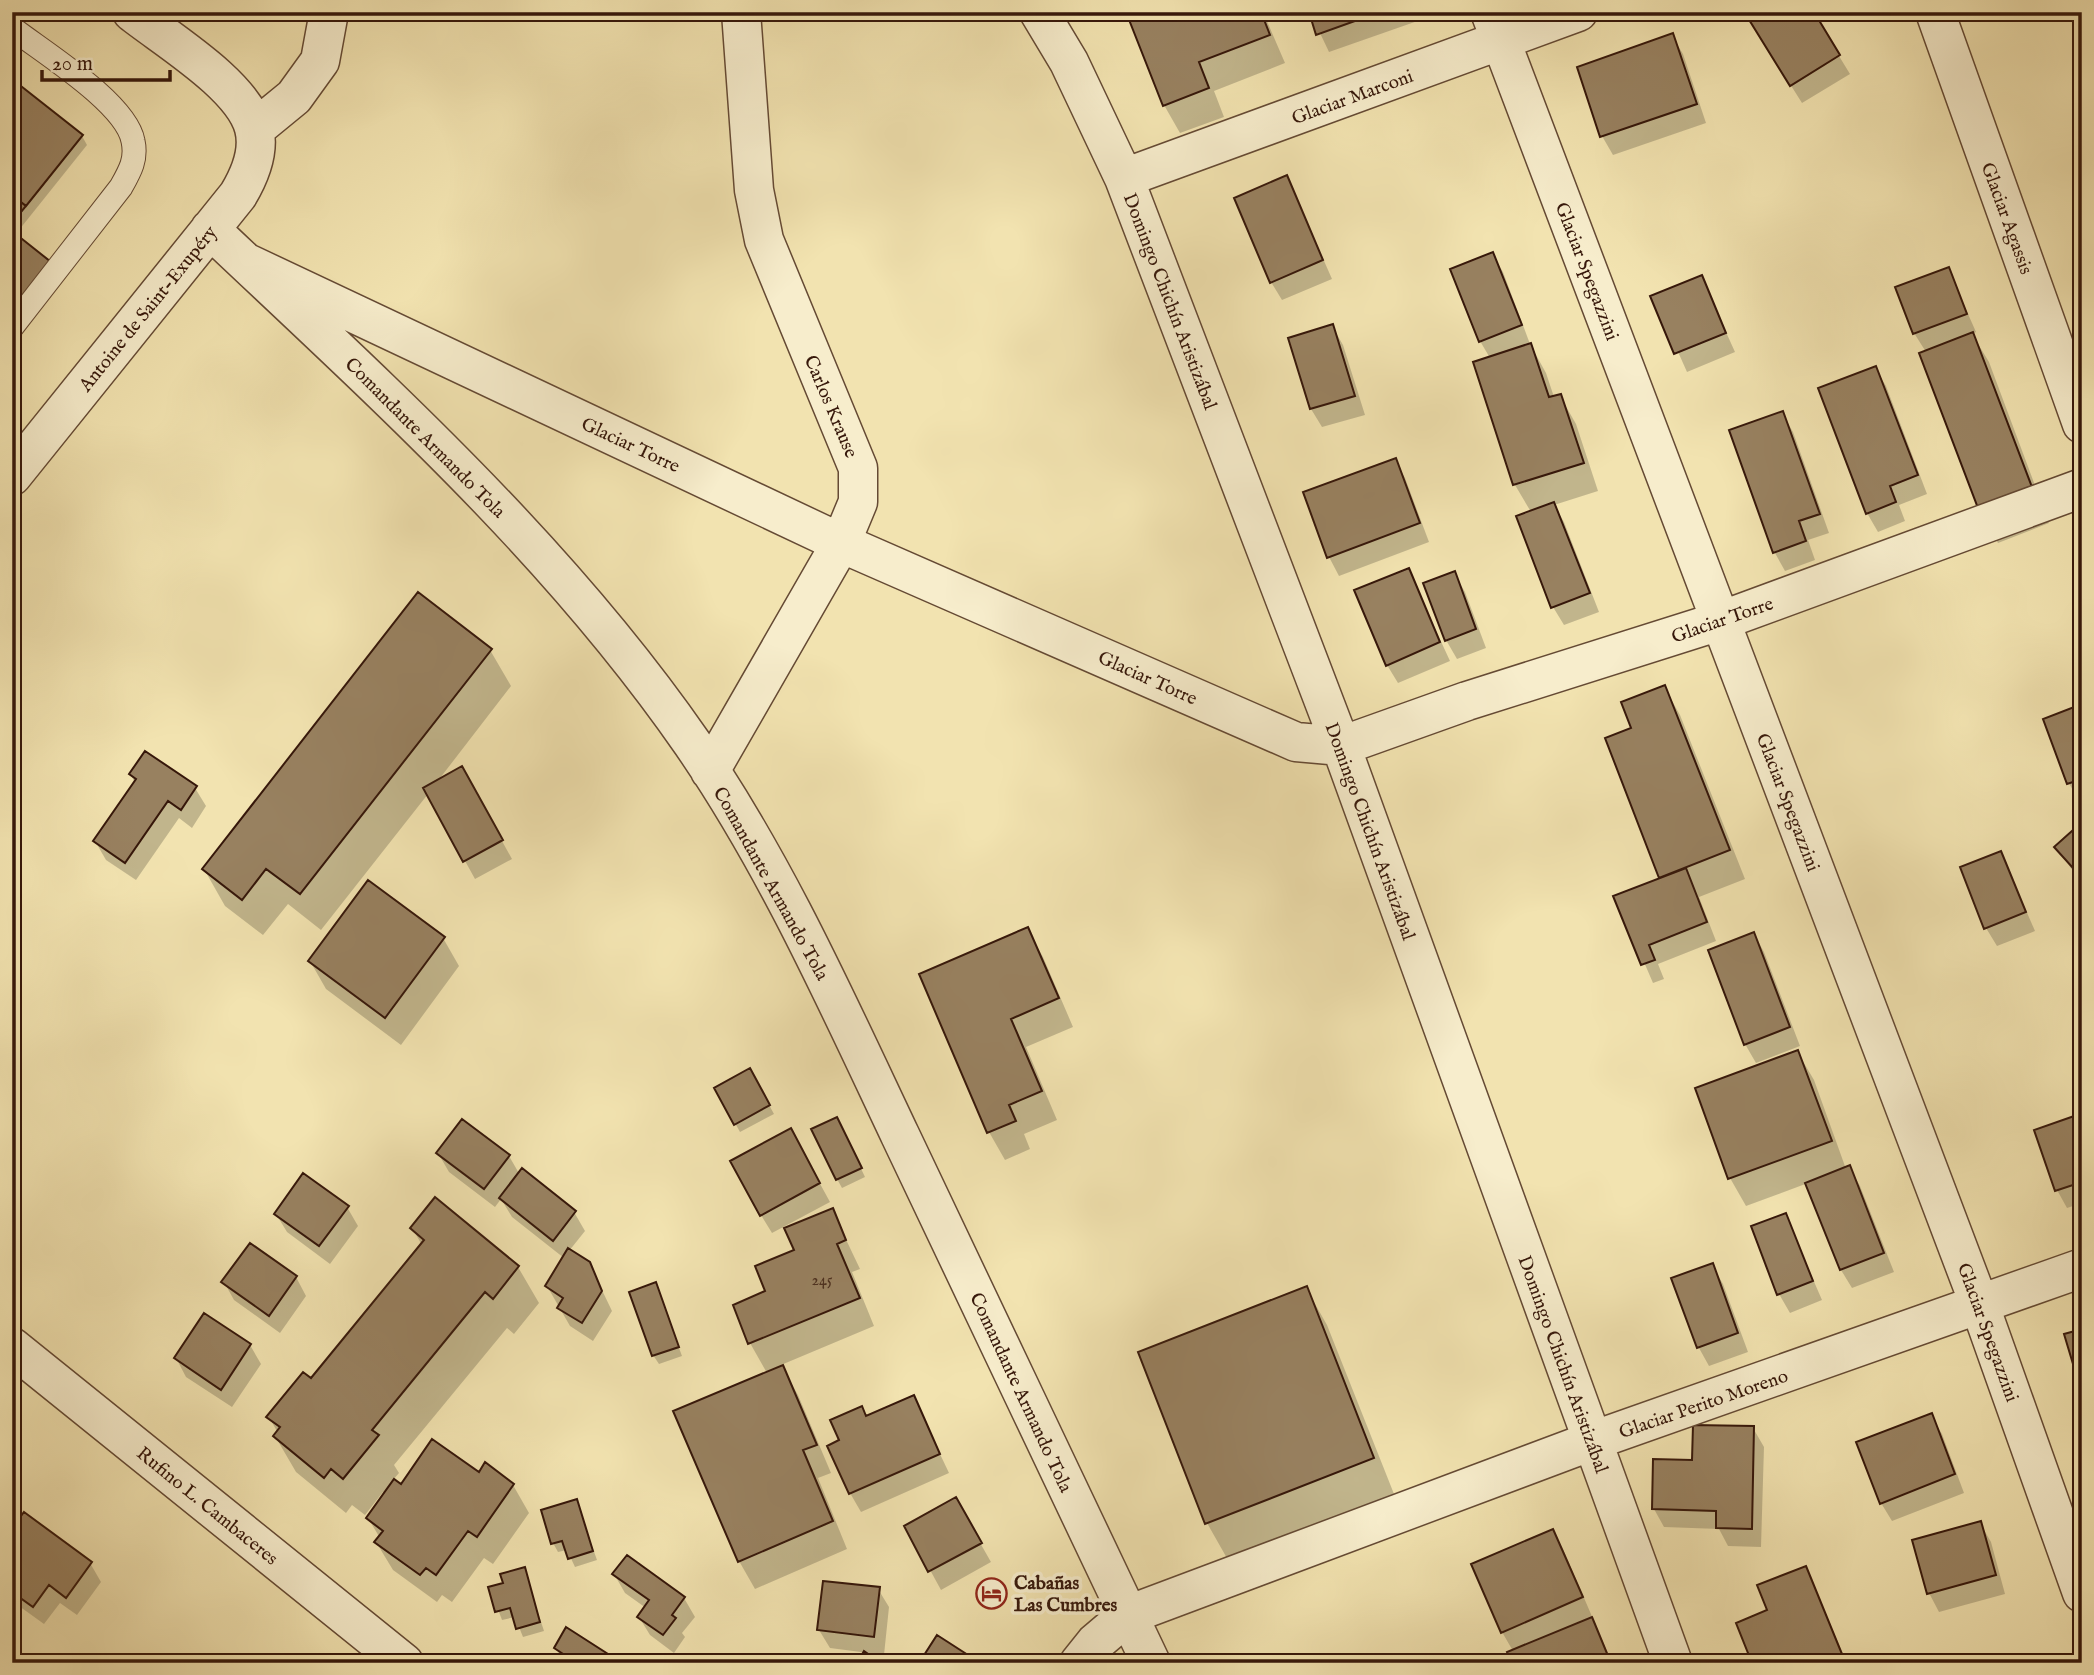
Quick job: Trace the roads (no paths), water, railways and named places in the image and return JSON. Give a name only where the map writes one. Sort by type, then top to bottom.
[{"type":"street","points":[[132,12],[229,90],[248,114],[255,129],[294,97],[320,61],[329,12]]},
{"type":"street","name":"Carlos Krause","points":[[710,771],[841,543],[858,502],[858,468],[764,240],[754,190],[741,12]]},
{"type":"street","name":"Domingo Chichín Aristizábal","points":[[1039,12],[1069,61],[1124,178],[1341,746],[1673,1663]]},
{"type":"street","name":"Glaciar Marconi","points":[[1124,178],[1496,27],[1578,12]]},
{"type":"street","name":"Glaciar Agassis","points":[[1935,12],[2082,424]]},
{"type":"street","name":"Glaciar Spegazzini","points":[[1496,27],[1980,1307],[2082,1593]]},
{"type":"street","name":"Antoine de Saint-Exupéry","points":[[12,476],[249,177],[255,154],[255,129]]},
{"type":"street","name":"Comandante Armando Tola","points":[[210,229],[476,483],[587,609],[655,694],[710,771],[766,864],[833,995],[1151,1663]]},
{"type":"street","name":"Glaciar Torre","points":[[247,263],[841,543],[1296,742],[1341,746],[1467,701],[1720,621],[2082,488]]},
{"type":"street","name":"Glaciar Perito Moreno","points":[[1079,1663],[1095,1643],[1128,1615],[1592,1441],[1980,1307],[2082,1268]]},
{"type":"street","name":"Rufino L. Cambaceres","points":[[12,1347],[404,1663]]},
{"type":"lane","points":[[12,27],[118,114],[133,139],[134,161],[121,187],[12,327]]},
{"type":"place","name":"Cabañas Las Cumbres","points":[[991,1593]]}]
